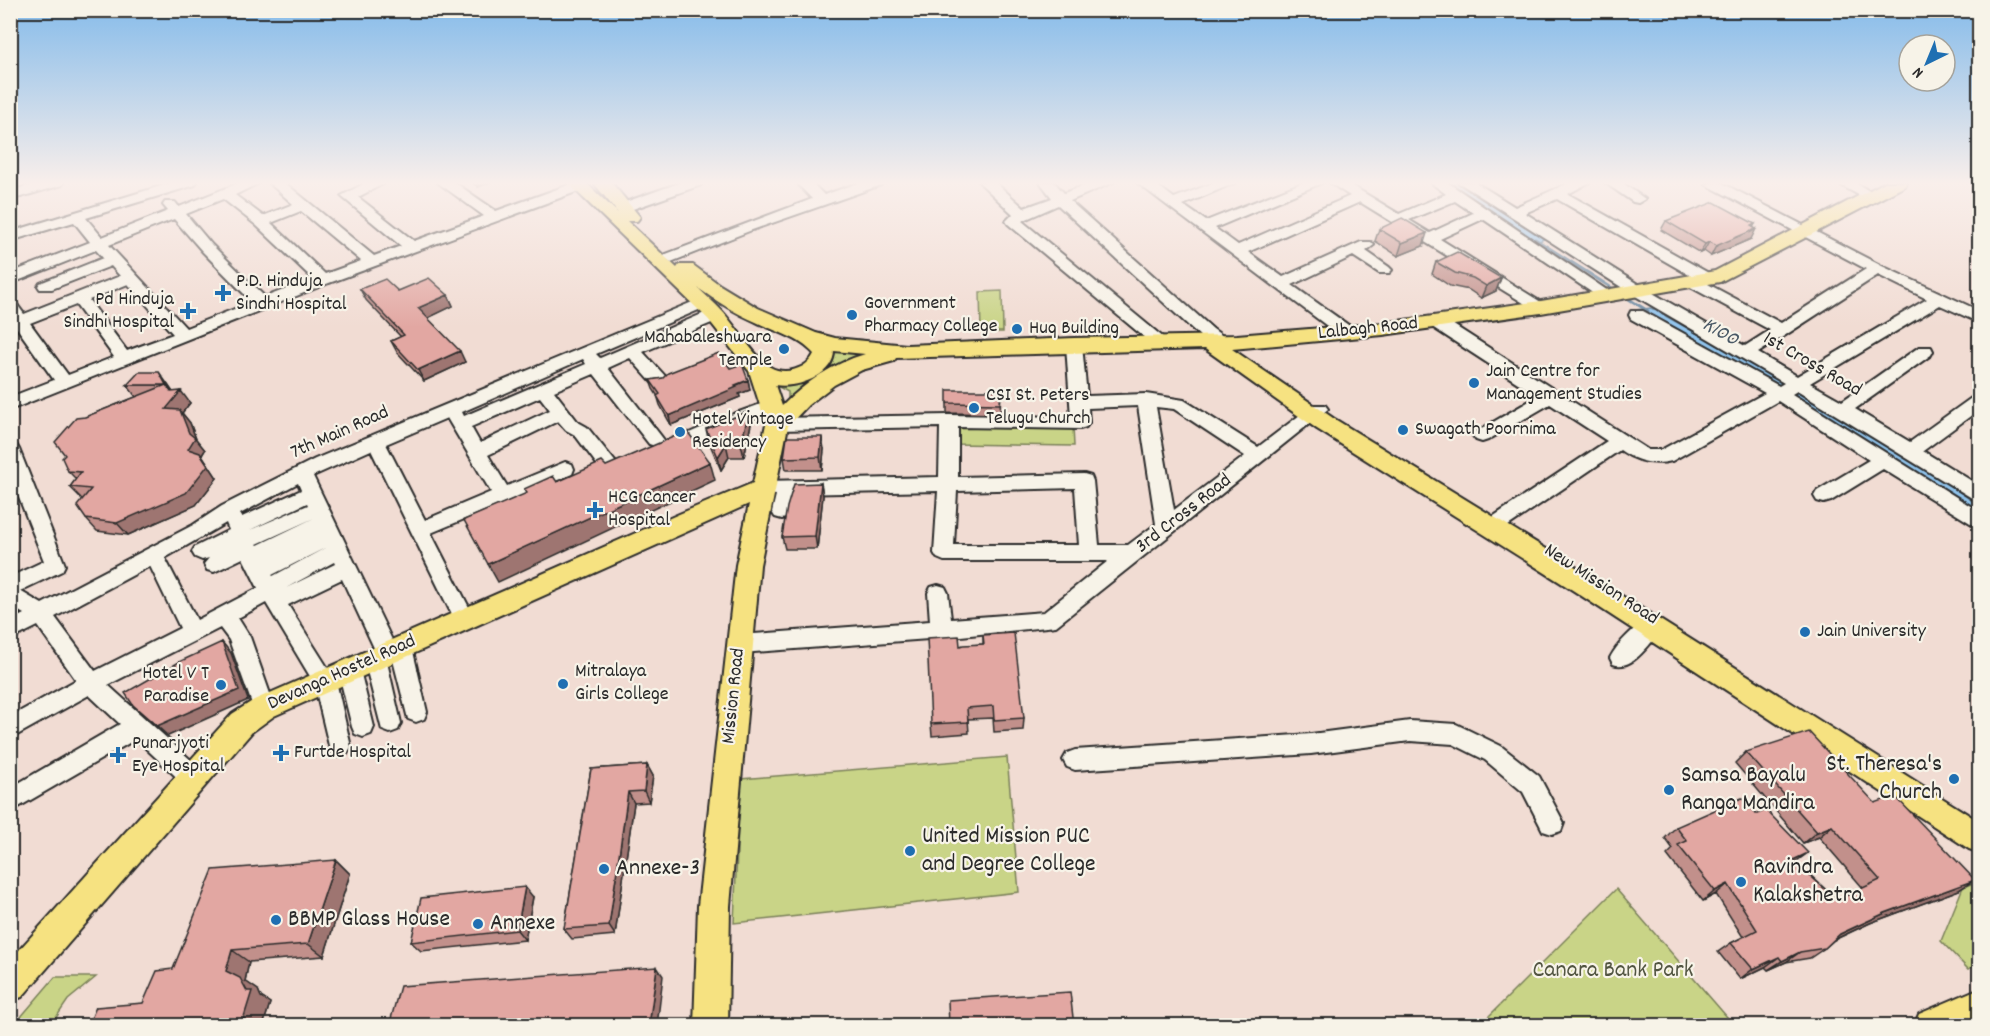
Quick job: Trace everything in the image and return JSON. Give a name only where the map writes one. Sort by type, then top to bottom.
[{"type":"main road","name":"Mission Road","points":[[630,230],[708,309],[760,371],[775,415],[776,487],[747,565],[724,784],[714,906],[711,1026]]},
{"type":"main road","points":[[645,230],[703,284],[763,319],[812,339],[825,353],[824,359],[807,373],[782,379],[760,371]]},
{"type":"main road","name":"Lalbagh Road","points":[[812,339],[835,345],[907,352],[1216,342],[1383,329],[1625,294],[1720,276],[1808,230]]},
{"type":"main road","points":[[1216,342],[1247,371],[1316,411],[1654,625],[1980,839]]},
{"type":"main road","points":[[775,415],[846,368],[872,359],[907,352]]},
{"type":"main road","name":"New Mission Road","points":[[1316,411],[1501,521],[1654,625],[1980,828]]},
{"type":"main road","name":"Devanga Hostel Road","points":[[10,985],[195,779],[242,723],[264,708],[776,487]]},
{"type":"main road","points":[[1931,1026],[1980,1005]]},
{"type":"street","points":[[10,237],[32,230]]},
{"type":"street","points":[[87,230],[183,335]]},
{"type":"street","points":[[10,279],[133,230]]},
{"type":"street","points":[[193,230],[263,304]]},
{"type":"street","points":[[270,230],[323,280]]},
{"type":"street","points":[[333,230],[372,262]]},
{"type":"street","points":[[391,230],[413,248]]},
{"type":"street","points":[[10,404],[323,280],[460,230]]},
{"type":"street","points":[[671,256],[740,230]]},
{"type":"street","points":[[1024,230],[1162,343]]},
{"type":"street","points":[[1095,230],[1216,342]]},
{"type":"street","points":[[1209,230],[1345,331]]},
{"type":"street","points":[[1237,251],[1273,230]]},
{"type":"street","points":[[1414,230],[1541,307]]},
{"type":"street","points":[[1428,239],[1447,230]]},
{"type":"street","points":[[1515,230],[1625,294]]},
{"type":"street","name":"1st Cross Road","points":[[1539,230],[1625,294],[1746,353],[1786,388],[1843,409],[1978,494]]},
{"type":"street","points":[[1618,230],[1782,330]]},
{"type":"street","points":[[1802,230],[1980,318]]},
{"type":"street","points":[[1281,284],[1360,247],[1384,270]]},
{"type":"street","points":[[46,286],[114,259]]},
{"type":"street","points":[[1746,353],[1877,269]]},
{"type":"street","points":[[16,323],[132,277]]},
{"type":"street","points":[[79,298],[124,359]]},
{"type":"street","points":[[1435,321],[1640,455],[1652,459],[1665,456],[1938,299]]},
{"type":"street","points":[[10,306],[16,323],[64,382]]},
{"type":"street","points":[[503,496],[455,417],[543,390],[591,359],[633,351],[708,309]]},
{"type":"street","name":"7th Main Road","points":[[10,631],[200,530],[256,561],[303,474],[375,440],[455,417],[708,309]]},
{"type":"street","points":[[1637,315],[1786,388],[1884,460],[1980,522]]},
{"type":"street","points":[[543,390],[572,426],[581,431],[614,473],[650,453],[734,420],[775,415],[1080,423],[1074,345]]},
{"type":"street","points":[[633,351],[660,381]]},
{"type":"street","points":[[1843,409],[1925,351]]},
{"type":"street","points":[[591,359],[650,453]]},
{"type":"street","points":[[1482,435],[1551,396]]},
{"type":"street","points":[[1078,402],[1146,400],[1178,404],[1259,456]]},
{"type":"street","points":[[1146,400],[1167,528]]},
{"type":"street","points":[[1910,451],[1980,400]]},
{"type":"street","name":"3rd Cross Road","points":[[942,629],[1049,620],[1316,411]]},
{"type":"street","points":[[477,452],[560,412]]},
{"type":"street","points":[[949,421],[944,554],[1133,553]]},
{"type":"street","points":[[375,440],[464,620]]},
{"type":"street","points":[[1501,521],[1620,441]]},
{"type":"street","points":[[10,449],[15,480],[55,565],[10,586]]},
{"type":"street","points":[[1824,496],[1884,460]]},
{"type":"street","points":[[420,530],[565,469]]},
{"type":"street","points":[[303,474],[417,711]]},
{"type":"street","points":[[782,512],[776,487],[1084,480],[1090,552]]},
{"type":"street","points":[[208,558],[256,561],[332,536]]},
{"type":"street","points":[[10,729],[91,683],[225,616],[256,561],[332,536]]},
{"type":"street","points":[[256,561],[332,536]]},
{"type":"street","points":[[154,555],[193,632]]},
{"type":"street","points":[[256,561],[337,676],[363,727]]},
{"type":"street","points":[[740,644],[942,629],[938,593]]},
{"type":"street","points":[[10,595],[41,614],[91,683],[195,779]]},
{"type":"street","points":[[225,616],[241,644],[264,708]]},
{"type":"street","points":[[1621,658],[1654,625]]},
{"type":"street","points":[[388,653],[390,723]]},
{"type":"street","points":[[337,676],[339,747]]},
{"type":"street","points":[[10,801],[138,726]]},
{"type":"street","points":[[1075,760],[1311,744],[1410,731],[1456,734],[1493,753],[1531,784],[1552,823]]},
{"type":"green space","points":[[1002,291],[1003,332],[981,332],[980,292]]},
{"type":"green space","points":[[830,350],[863,354],[823,373],[788,400],[788,392],[777,386],[786,385]]},
{"type":"green space","points":[[957,424],[1073,427],[1074,446],[956,444]]},
{"type":"green space","points":[[1007,757],[1019,892],[734,923],[740,779]]},
{"type":"green space","points":[[1979,881],[1979,964],[1968,969],[1941,941],[1963,887]]},
{"type":"green space","name":"Canara Bank Park","points":[[1616,889],[1734,1025],[1480,1025]]},
{"type":"green space","points":[[55,977],[96,977],[68,1000],[51,1025],[14,1025]]},
{"type":"water","points":[[1516,230],[1530,230],[1544,239],[1535,243]]},
{"type":"water","name":"K100","points":[[1651,308],[1818,402],[1900,452],[1979,506],[1979,518],[1784,393],[1635,310]]},
{"type":"building","points":[[1381,230],[1423,230],[1427,233],[1402,243]]},
{"type":"building","points":[[1682,230],[1753,230],[1716,246],[1709,242],[1705,244]]},
{"type":"building","points":[[1457,252],[1501,278],[1486,286],[1436,262]]},
{"type":"building","points":[[429,278],[448,295],[418,308],[460,351],[418,370],[391,341],[404,335],[360,289],[385,279],[398,291]]},
{"type":"building","points":[[719,353],[730,368],[742,364],[748,380],[735,385],[737,387],[669,416],[657,396],[660,394],[650,380],[663,378],[668,373]]},
{"type":"building","points":[[139,372],[159,372],[166,385],[127,385]]},
{"type":"building","points":[[166,385],[171,392],[181,391],[166,409],[180,410],[189,433],[195,438],[188,449],[200,453],[208,465],[186,493],[117,523],[86,519],[77,506],[91,489],[70,487],[81,472],[68,471],[62,458],[65,455],[55,442],[76,418],[85,417]]},
{"type":"building","points":[[947,390],[1001,390],[1000,404],[947,403]]},
{"type":"building","points":[[749,411],[741,444],[726,444],[718,457],[706,429]]},
{"type":"building","points":[[687,431],[710,462],[488,564],[464,520],[527,493],[524,489],[553,476],[557,482],[602,462],[606,466]]},
{"type":"building","points":[[787,437],[822,437],[820,457],[784,458]]},
{"type":"building","points":[[821,483],[815,536],[782,537],[794,484]]},
{"type":"building","points":[[1014,633],[1024,718],[994,720],[993,706],[967,708],[968,722],[931,724],[927,638],[959,636],[960,646],[984,644],[983,635]]},
{"type":"building","points":[[222,642],[239,690],[157,726],[133,705],[125,693],[181,661]]},
{"type":"building","points":[[1809,732],[1875,803],[1895,796],[1975,880],[1885,913],[1840,934],[1825,948],[1800,952],[1782,961],[1779,957],[1753,969],[1731,943],[1757,930],[1728,884],[1715,891],[1678,845],[1687,841],[1676,827],[1742,798],[1757,814],[1766,810],[1808,853],[1793,860],[1837,900],[1880,880],[1832,826],[1817,832],[1746,752]]},
{"type":"building","name":"Annexe-3","points":[[647,765],[644,791],[628,792],[609,926],[564,929],[591,769]]},
{"type":"building","points":[[336,860],[308,944],[232,950],[226,971],[240,978],[247,991],[252,991],[243,1020],[223,1022],[222,1026],[88,1026],[96,1007],[143,1003],[157,971],[173,969],[213,870]]},
{"type":"building","name":"Annexe","points":[[525,887],[517,930],[411,942],[421,898]]},
{"type":"building","points":[[657,967],[649,1026],[389,1026],[400,986]]},
{"type":"building","points":[[1070,992],[1074,1026],[949,1026],[948,1000]]},
{"type":"waterway","name":"K100","points":[[1535,239],[1615,290]]},
{"type":"waterway","name":"K100","points":[[1624,296],[1648,311]]},
{"type":"place","name":"P.D. Hinduja Sindhi Hospital","points":[[223,293]]},
{"type":"place","name":"Pd Hinduja Sindhi Hospital","points":[[188,311]]},
{"type":"place","name":"Government Pharmacy College","points":[[852,315]]},
{"type":"place","name":"Huq Building","points":[[1017,329]]},
{"type":"place","name":"Mahabaleshwara Temple","points":[[784,349]]},
{"type":"place","name":"Jain Centre for Management Studies","points":[[1474,383]]},
{"type":"place","name":"CSI St. Peters Telugu Church","points":[[974,408]]},
{"type":"place","name":"Swagath Poornima","points":[[1403,430]]},
{"type":"place","name":"Hotel Vintage Residency","points":[[680,432]]},
{"type":"place","name":"HCG Cancer Hospital","points":[[595,510]]},
{"type":"place","name":"Jain University","points":[[1805,632]]},
{"type":"place","name":"Mitralaya Girls College","points":[[563,684]]},
{"type":"place","name":"Hotel V T Paradise","points":[[221,685]]},
{"type":"place","name":"Furtde Hospital","points":[[281,753]]},
{"type":"place","name":"Punarjyoti Eye Hospital","points":[[118,755]]},
{"type":"place","name":"St. Theresa's Church","points":[[1954,779]]},
{"type":"place","name":"Samsa Bayalu Ranga Mandira","points":[[1669,790]]},
{"type":"place","name":"United Mission PUC and Degree College","points":[[910,851]]},
{"type":"place","name":"Annexe-3","points":[[604,869]]},
{"type":"place","name":"Ravindra Kalakshetra","points":[[1741,882]]},
{"type":"place","name":"BBMP Glass House","points":[[276,920]]},
{"type":"place","name":"Annexe","points":[[478,924]]}]
